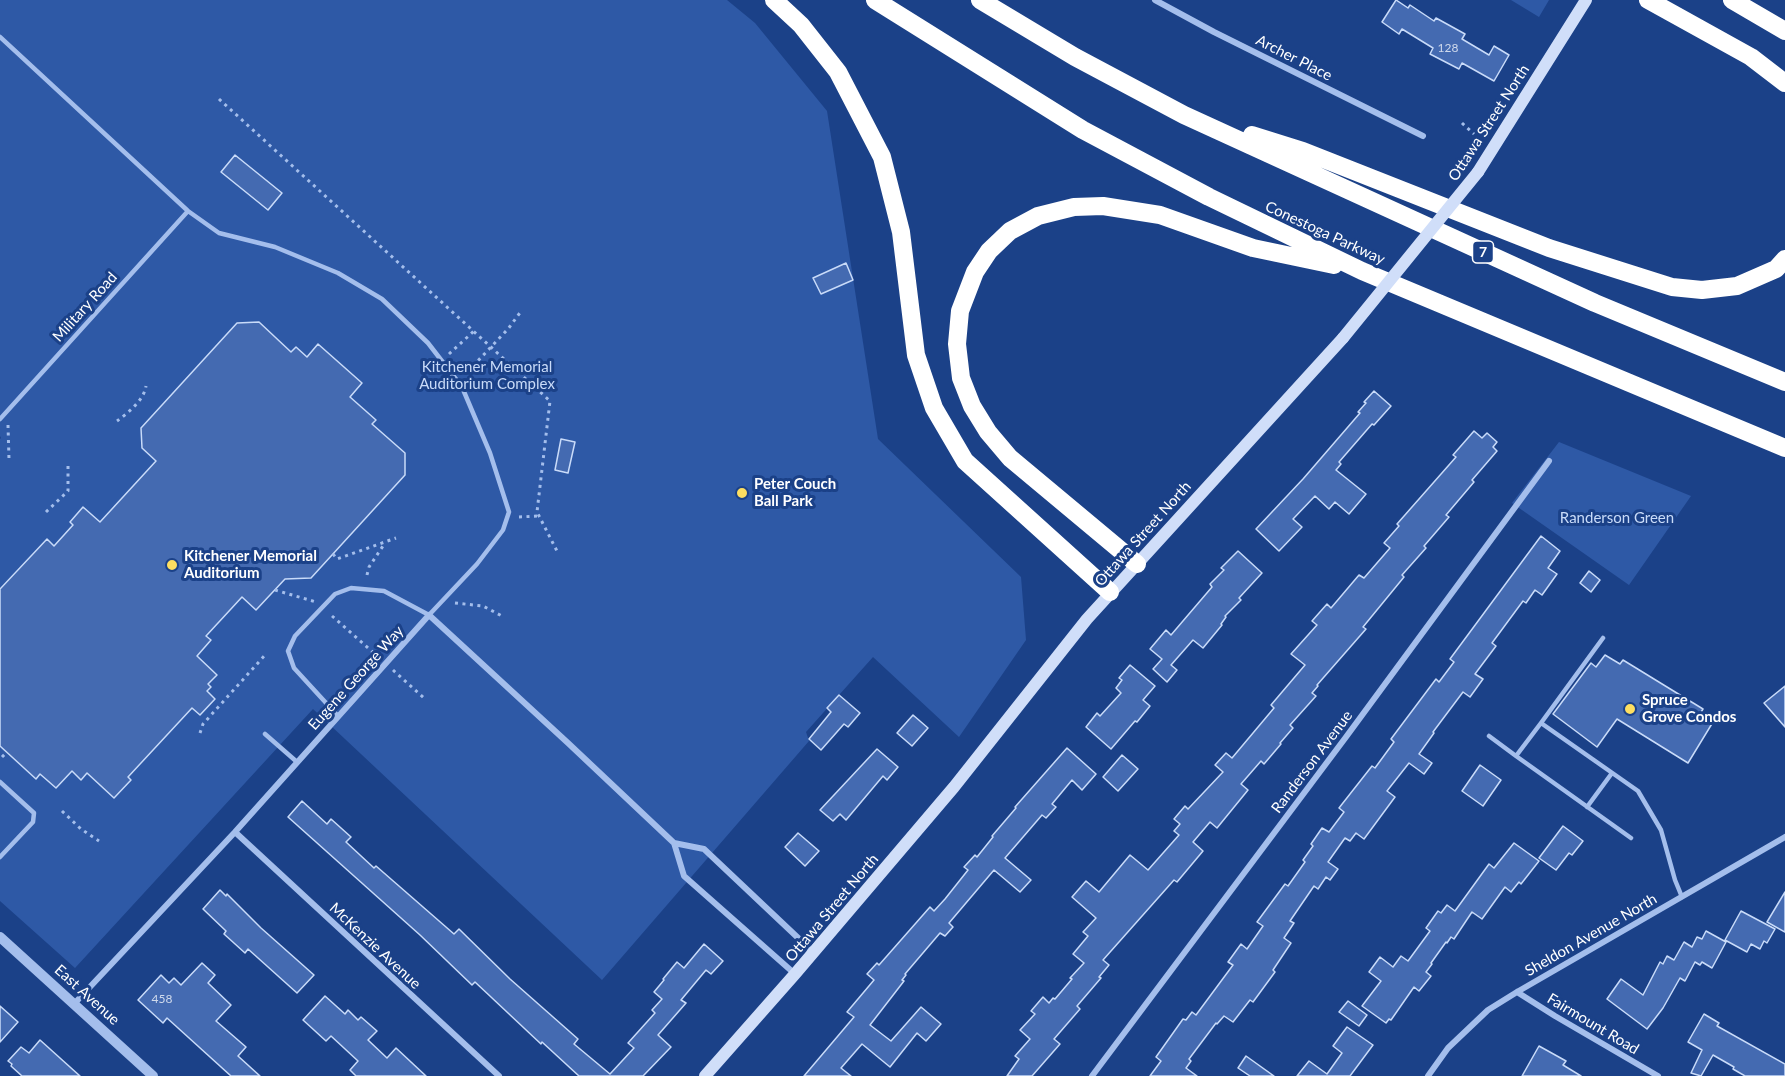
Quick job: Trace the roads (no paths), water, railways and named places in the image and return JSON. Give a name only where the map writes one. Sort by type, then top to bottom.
[{"type":"highway","points":[[774,0],[801,25],[838,72],[882,157],[901,232],[916,355],[934,408],[965,461],[1110,592]]},
{"type":"highway","name":"Conestoga Parkway","points":[[875,0],[1083,130],[1209,197],[1362,271],[1785,448]]},
{"type":"highway","name":"7","points":[[980,0],[1075,57],[1184,115],[1595,303],[1785,382]]},
{"type":"highway","points":[[1648,0],[1751,57],[1785,83]]},
{"type":"highway","points":[[1732,0],[1785,31]]},
{"type":"highway","points":[[1184,115],[1303,151],[1549,248],[1672,287],[1702,290],[1737,286],[1776,269],[1785,259]]},
{"type":"highway","points":[[1137,564],[1010,458],[988,432],[972,406],[961,378],[957,344],[960,311],[975,272],[989,252],[1010,231],[1038,216],[1074,207],[1103,206],[1160,215],[1253,248],[1362,271]]},
{"type":"main road","name":"Ottawa Street North","points":[[705,1076],[954,787],[1110,592],[1342,338],[1478,172],[1586,0]]},
{"type":"street","name":"Archer Place","points":[[1155,0],[1214,32],[1423,136]]},
{"type":"street","name":"Randerson Avenue","points":[[1092,1076],[1549,461]]},
{"type":"street","points":[[429,615],[674,843],[684,876],[795,974]]},
{"type":"street","name":"Eugene George Way","points":[[74,1004],[235,832],[429,615]]},
{"type":"street","name":"McKenzie Avenue","points":[[235,832],[499,1076]]},
{"type":"street","name":"Sheldon Avenue North","points":[[1428,1076],[1448,1048],[1488,1010],[1785,837]]},
{"type":"street","points":[[674,843],[704,849],[813,952]]},
{"type":"street","name":"East Avenue","points":[[0,937],[153,1076]]},
{"type":"street","name":"Fairmount Road","points":[[1517,992],[1658,1076]]},
{"type":"lane","points":[[0,37],[188,211],[219,233],[274,247],[338,273],[381,299],[428,343],[462,387],[490,453],[509,512],[503,530],[477,564],[429,615],[384,591],[351,588],[335,594],[295,636],[288,651],[294,668],[338,716]]},
{"type":"lane","name":"Military Road","points":[[0,419],[188,211]]},
{"type":"lane","points":[[1516,756],[1602,638]]},
{"type":"lane","points":[[1541,723],[1638,791],[1661,830],[1682,897]]},
{"type":"lane","points":[[265,734],[297,762]]},
{"type":"lane","points":[[1489,736],[1631,838]]},
{"type":"lane","points":[[1587,807],[1612,773]]},
{"type":"lane","points":[[0,782],[34,813],[33,822],[0,857]]},
{"type":"place","name":"Peter Couch Ball Park","points":[[742,493]]},
{"type":"place","name":"Kitchener Memorial Auditorium","points":[[172,565]]},
{"type":"place","name":"Spruce Grove Condos","points":[[1630,709]]},
{"type":"park label","name":"Kitchener Memorial Auditorium Complex","points":[[487,376]]},
{"type":"park label","name":"Randerson Green","points":[[1617,518]]}]
